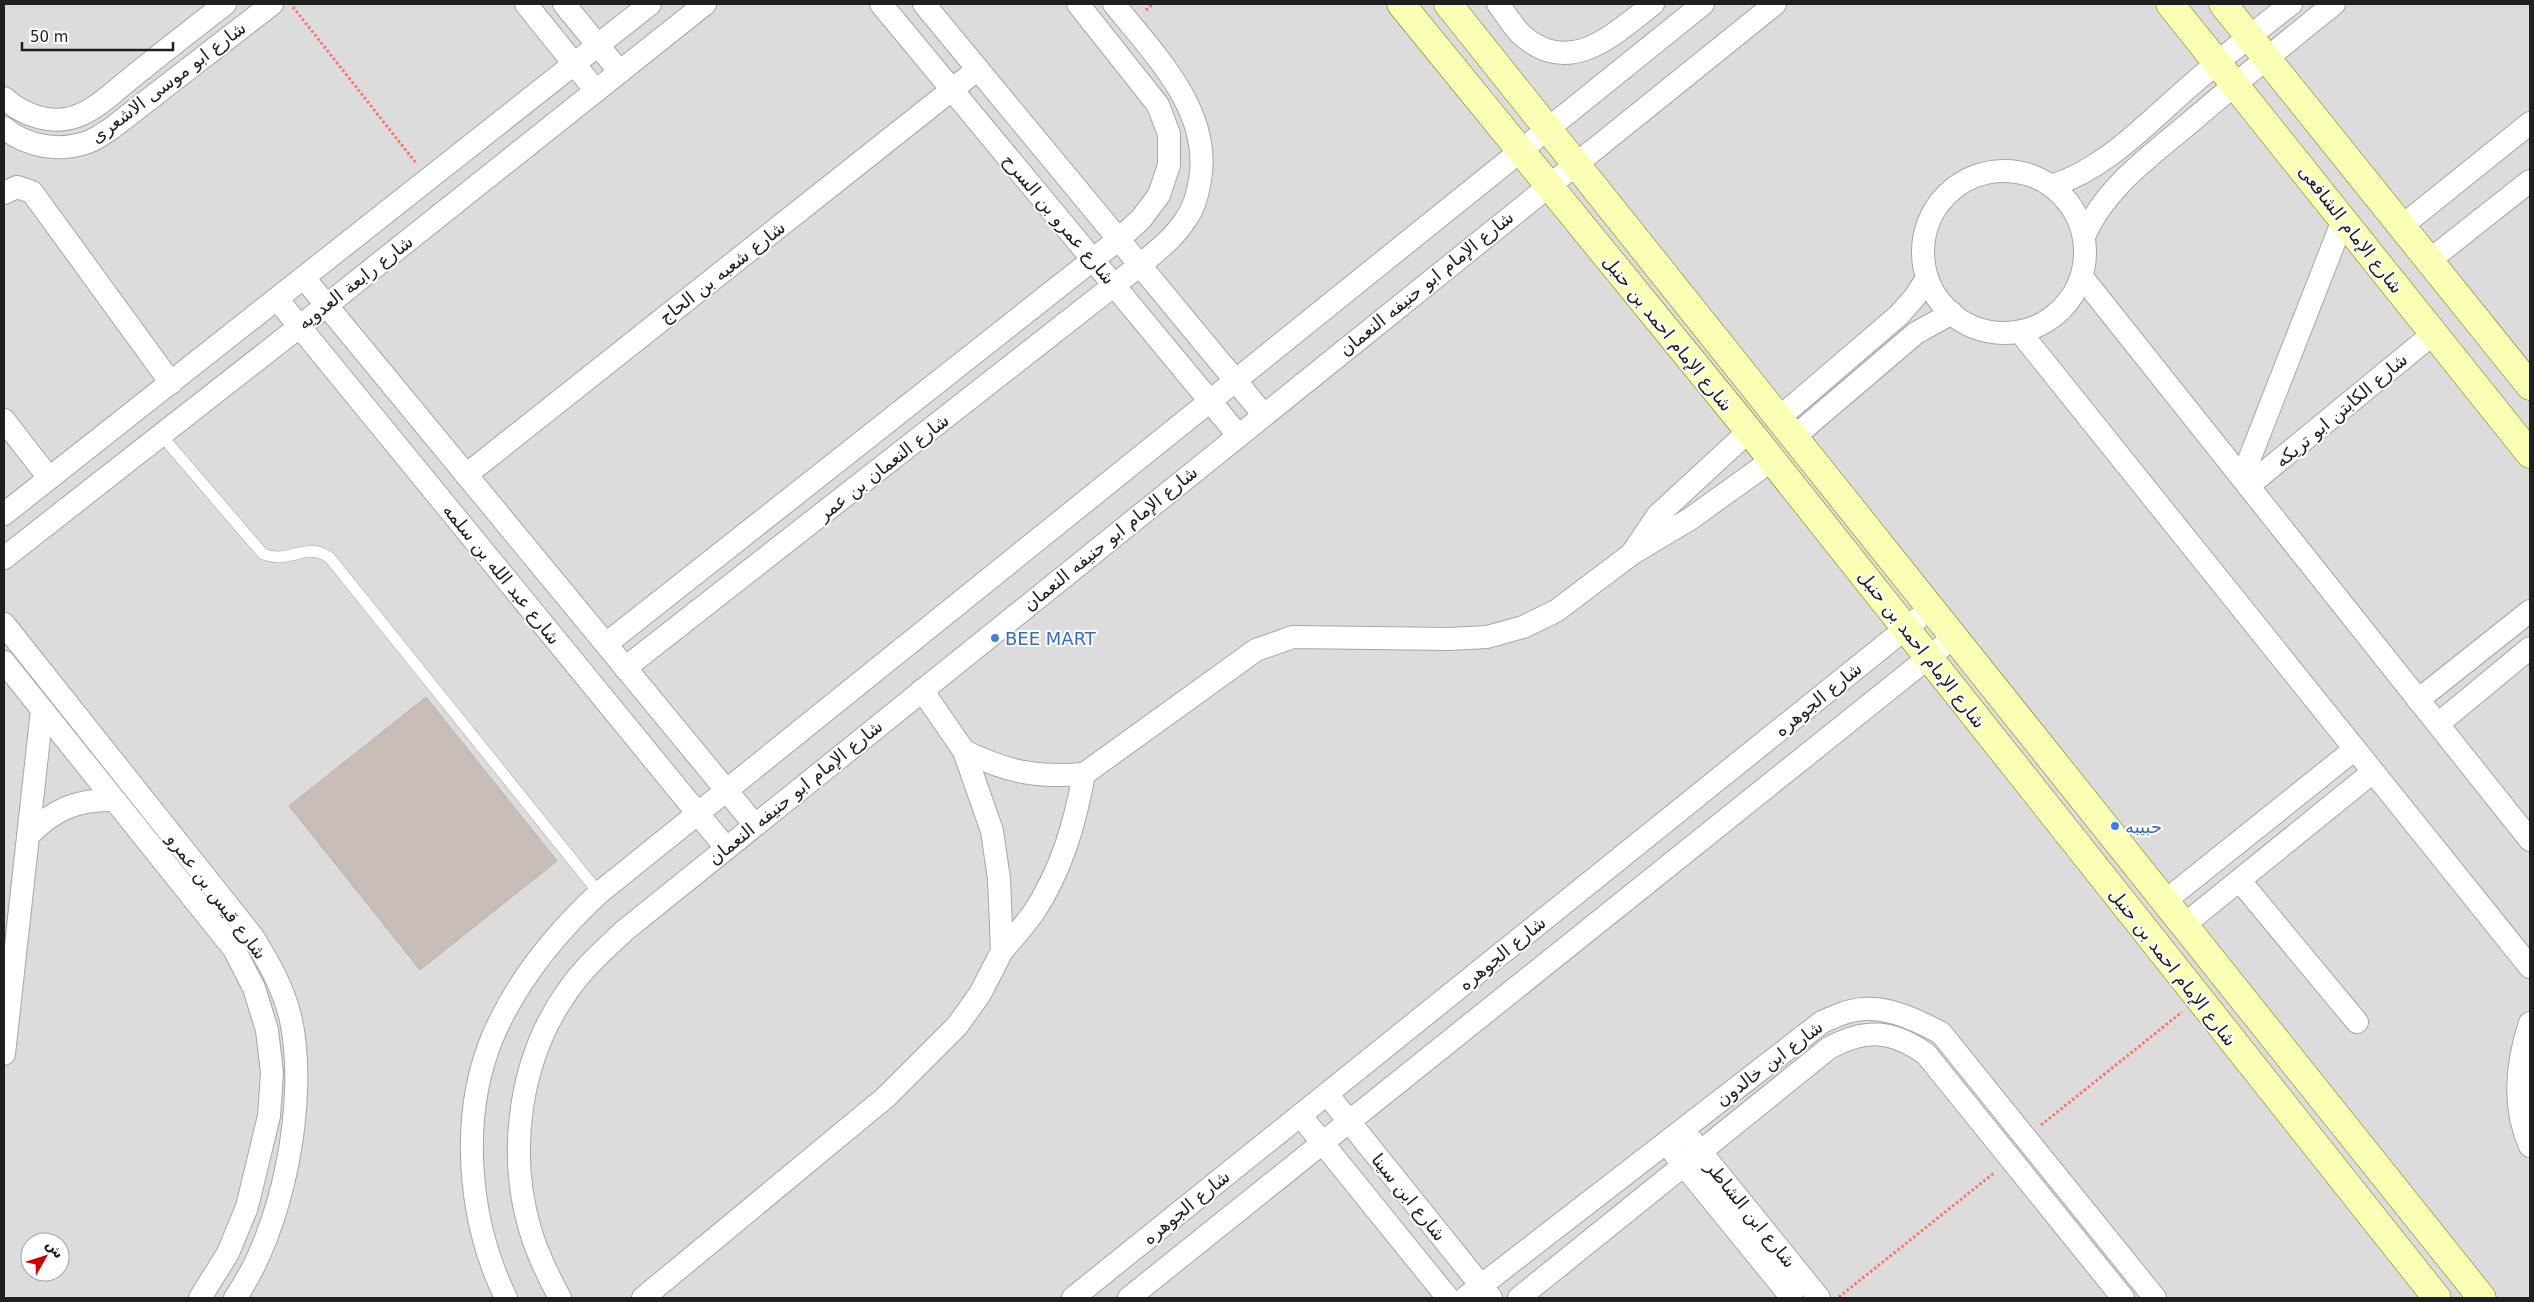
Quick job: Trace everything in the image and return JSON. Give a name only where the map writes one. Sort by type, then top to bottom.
[{"type":"street","name":"شارع ابو موسى الاشعرى","points":[[4,98],[19,110],[36,117],[54,120],[81,115],[104,100],[225,4]]},
{"type":"street","name":"شارع ابو موسى الاشعرى","points":[[4,128],[26,142],[56,148],[86,143],[112,128],[272,4]]},
{"type":"street","points":[[526,4],[596,91]]},
{"type":"street","points":[[564,4],[620,72]]},
{"type":"street","name":"شارع رابعة العدويه","points":[[4,514],[650,4]]},
{"type":"street","name":"شارع رابعة العدويه","points":[[4,558],[327,305],[705,4]]},
{"type":"street","name":"شارع عمرو بن السرح","points":[[880,4],[1238,435]]},
{"type":"street","name":"شارع عمرو بن السرح","points":[[924,4],[1264,414]]},
{"type":"street","name":"شارع النعمان بن عمر","points":[[606,644],[1119,239],[1141,219],[1159,195],[1169,165],[1168,134],[1158,105],[1078,4]]},
{"type":"street","name":"شارع النعمان بن عمر","points":[[625,668],[1114,286],[1171,239],[1187,218],[1199,185],[1202,167],[1201,141],[1194,115],[1181,92],[1114,4]]},
{"type":"street","name":"شارع الإمام احمد بن حنبل","points":[[1401,4],[1749,431],[2437,1298]]},
{"type":"street","name":"شارع الإمام احمد بن حنبل","points":[[1448,4],[2482,1298]]},
{"type":"street","points":[[1498,4],[1523,37],[1540,48],[1560,54],[1581,52],[1600,44],[1653,4]]},
{"type":"street","points":[[506,1298],[488,1255],[477,1212],[472,1168],[473,1123],[480,1079],[493,1036],[538,958],[566,924],[599,893],[726,790],[1703,4]]},
{"type":"street","name":"شارع الإمام ابو حنيفه النعمان","points":[[560,1298],[544,1268],[532,1236],[521,1187],[519,1144],[521,1119],[533,1061],[546,1028],[567,992],[593,959],[624,930],[1547,185],[1775,4]]},
{"type":"street","name":"شارع الإمام الشافعى","points":[[2170,4],[2236,83],[2530,454]]},
{"type":"street","points":[[2223,4],[2530,386]]},
{"type":"street","points":[[2051,186],[2078,176],[2102,161],[2218,62],[2291,4]]},
{"type":"street","points":[[2084,236],[2098,208],[2117,185],[2236,83],[2334,4]]},
{"type":"street","name":"شارع شعبه بن الحاج","points":[[466,475],[978,69]]},
{"type":"street","points":[[2402,226],[2530,123]]},
{"type":"street","points":[[2003,171],[2028,174],[2051,186],[2072,207],[2084,236],[2086,256],[2082,277],[2075,293],[2065,307],[2052,318],[2036,327],[2020,332],[1996,333],[1972,326],[1952,313],[1937,297],[1927,278],[1923,252],[1926,227],[1938,205],[1956,187],[1978,175],[2003,171]]},
{"type":"street","points":[[2430,260],[2530,181]]},
{"type":"street","points":[[4,193],[17,187],[32,192],[171,383]]},
{"type":"street","points":[[2245,482],[2343,220]]},
{"type":"street","points":[[2082,277],[2530,840]]},
{"type":"street","name":"شارع عبد الله بن سلمه","points":[[304,278],[755,825]]},
{"type":"street","points":[[1787,427],[1900,315],[1915,298],[1927,278]]},
{"type":"street","name":"شارع عبد الله بن سلمه","points":[[277,299],[726,848]]},
{"type":"street","points":[[1787,427],[1916,333],[1952,313]]},
{"type":"street","points":[[2020,332],[2530,967]]},
{"type":"street","name":"شارع الكابتن ابو تريكه","points":[[2245,482],[2434,333]]},
{"type":"street","points":[[4,420],[49,478]]},
{"type":"street","points":[[1633,553],[1658,515],[1749,431]]},
{"type":"street","points":[[964,752],[992,765],[1022,773],[1053,776],[1084,774],[1256,650],[1275,642],[1310,636],[1449,639],[1486,637],[1523,627],[1556,611],[1633,553],[1690,519],[1772,460]]},
{"type":"street","name":"شارع الجوهره","points":[[1073,1298],[1931,608]]},
{"type":"street","points":[[2418,700],[2530,611]]},
{"type":"street","name":"شارع قيس بن عمرو","points":[[4,624],[253,937],[276,975],[291,1018],[297,1064],[288,1161],[273,1220],[257,1260],[235,1298]]},
{"type":"street","name":"شارع الجوهره","points":[[1129,1298],[1954,637]]},
{"type":"street","points":[[2438,724],[2530,648]]},
{"type":"street","name":"شارع قيس بن عمرو","points":[[4,662],[234,950],[254,988],[267,1030],[272,1073],[269,1116],[247,1207],[228,1253],[200,1298]]},
{"type":"street","points":[[922,690],[964,752],[992,831],[999,879],[1002,951]]},
{"type":"street","points":[[4,1054],[42,710]]},
{"type":"street","points":[[2165,901],[2355,749]]},
{"type":"street","points":[[2184,925],[2240,882],[2373,772]]},
{"type":"street","points":[[643,1298],[886,1097],[957,1026],[980,994],[1002,951],[1033,912],[1058,869],[1075,823],[1084,774]]},
{"type":"street","points":[[28,836],[39,824],[66,806],[97,799],[113,800]]},
{"type":"street","points":[[2240,882],[2357,1022]]},
{"type":"street","name":"شارع ابن خالدون","points":[[1479,1294],[1674,1136],[1822,1022],[1853,1010],[1883,1011],[1911,1017],[1941,1033],[2155,1298]]},
{"type":"street","points":[[2226,1034],[2254,1013]]},
{"type":"street","points":[[2530,1022],[2520,1060],[2518,1098],[2525,1135],[2530,1146]]},
{"type":"street","name":"شارع ابن خالدون","points":[[1519,1298],[1829,1048],[1847,1038],[1868,1034],[1889,1035],[1909,1042],[1926,1054],[2123,1298]]},
{"type":"street","name":"شارع ابن سينا","points":[[1327,1094],[1479,1294]]},
{"type":"street","name":"شارع ابن سينا","points":[[1300,1116],[1448,1298]]},
{"type":"street","name":"شارع ابن الشاطر","points":[[1674,1136],[1819,1298]]},
{"type":"street","points":[[2010,1160],[2028,1141]]},
{"type":"street","name":"شارع ابن الشاطر","points":[[1692,1158],[1792,1298]]},
{"type":"lane","points":[[161,435],[263,554],[279,558],[313,550],[330,558],[599,893]]},
{"type":"path","points":[[291,4],[428,180]]},
{"type":"path","points":[[2028,1141],[2198,999]]},
{"type":"path","points":[[1838,1298],[2010,1160]]},
{"type":"shaded area","points":[[4,4],[2530,4],[2530,1298],[4,1298]]},
{"type":"building","points":[[426,697],[557,861],[420,970],[289,806]]},
{"type":"place","name":"BEE MART","points":[[995,638]]},
{"type":"place","name":"حبيبه","points":[[2115,826]]}]
